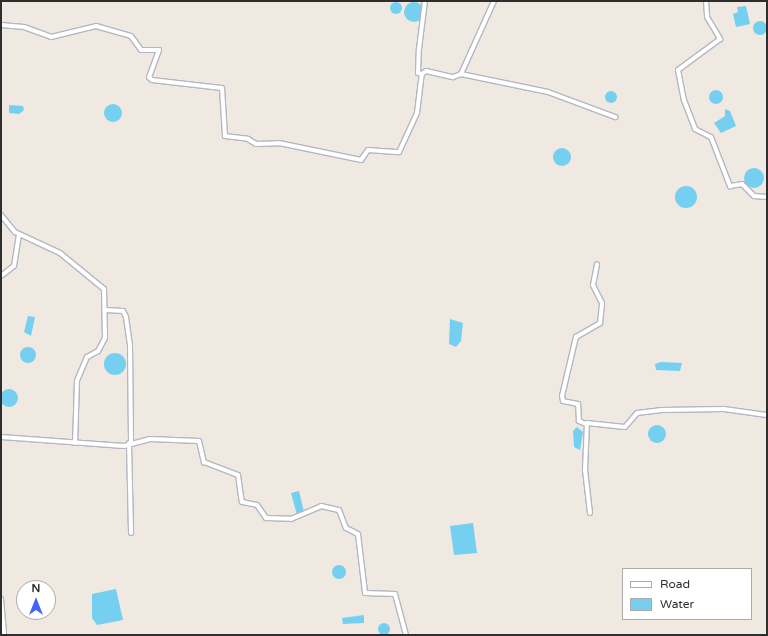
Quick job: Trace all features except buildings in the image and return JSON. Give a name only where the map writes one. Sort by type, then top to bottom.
[{"type":"street","points":[[422,74],[418,73],[419,49],[425,1]]},
{"type":"street","points":[[461,74],[494,1]]},
{"type":"street","points":[[706,1],[707,17],[720,39],[678,70],[684,100],[695,129],[711,137],[730,186],[742,184],[754,196],[767,196]]},
{"type":"street","points":[[1,25],[24,27],[51,37],[96,26],[131,36],[141,50],[159,50],[149,77],[152,80],[222,88],[225,136],[361,160],[368,150],[397,153],[402,149],[417,113],[422,74]]},
{"type":"street","points":[[422,74],[426,71],[453,77],[461,74],[548,92],[615,117]]},
{"type":"street","points":[[1,215],[20,235],[60,253],[97,282],[105,293],[105,338],[98,351],[87,357],[77,381],[75,443]]},
{"type":"street","points":[[1,276],[14,266],[20,235]]},
{"type":"street","points":[[597,264],[593,285],[602,303],[600,323],[576,337],[562,396],[564,401],[578,404],[579,421],[586,424],[625,427],[635,414],[656,410],[724,409],[767,415]]},
{"type":"street","points":[[106,310],[123,311],[126,317],[130,344],[132,533]]},
{"type":"street","points":[[586,424],[585,470],[590,513]]},
{"type":"street","points":[[1,437],[124,446],[130,443],[167,438],[199,441],[204,462],[237,474],[242,502],[257,506],[266,518],[291,518],[320,506],[339,510],[346,528],[358,534],[365,593],[395,594],[406,635]]},
{"type":"street","points":[[1,599],[4,635]]},
{"type":"water","points":[[394,2],[398,2],[402,8],[398,14],[394,14],[390,10],[390,6]]},
{"type":"water","points":[[414,2],[421,5],[424,12],[421,19],[414,22],[407,19],[404,12],[407,5]]},
{"type":"water","points":[[746,6],[750,24],[736,27],[733,14],[738,12],[737,7]]},
{"type":"water","points":[[757,21],[763,21],[767,25],[767,31],[763,35],[757,35],[753,31],[753,25]]},
{"type":"water","points":[[713,90],[719,90],[723,94],[723,100],[719,104],[713,104],[709,100],[709,94]]},
{"type":"water","points":[[609,91],[613,91],[617,97],[613,103],[609,103],[605,99],[605,95]]},
{"type":"water","points":[[113,104],[119,107],[122,113],[119,119],[113,122],[107,119],[104,113],[107,107]]},
{"type":"water","points":[[9,105],[23,106],[24,110],[19,114],[9,113]]},
{"type":"water","points":[[725,109],[730,111],[736,126],[721,133],[714,123],[725,116]]},
{"type":"water","points":[[562,148],[568,151],[571,157],[568,163],[562,166],[556,163],[553,157],[556,151]]},
{"type":"water","points":[[754,168],[761,171],[764,178],[761,185],[754,188],[747,185],[744,178],[747,171]]},
{"type":"water","points":[[686,186],[690,187],[696,193],[696,201],[690,207],[686,208],[682,207],[676,201],[675,197],[676,193],[682,187]]},
{"type":"water","points":[[28,316],[35,317],[31,336],[24,332]]},
{"type":"water","points":[[450,319],[463,323],[461,341],[456,347],[449,344]]},
{"type":"water","points":[[25,347],[31,347],[36,352],[34,361],[31,363],[25,363],[20,358],[20,352]]},
{"type":"water","points":[[111,353],[119,353],[126,360],[126,368],[119,375],[111,375],[104,368],[104,360]]},
{"type":"water","points":[[661,362],[682,363],[680,371],[656,370],[655,364]]},
{"type":"water","points":[[9,389],[15,392],[18,398],[15,404],[9,407],[3,404],[0,398],[3,392]]},
{"type":"water","points":[[657,425],[663,428],[666,434],[663,440],[657,443],[651,440],[648,434],[651,428]]},
{"type":"water","points":[[577,427],[583,432],[580,450],[574,447],[573,431]]},
{"type":"water","points":[[299,491],[304,512],[297,515],[291,493]]},
{"type":"water","points":[[473,523],[477,553],[454,555],[450,526]]},
{"type":"water","points":[[339,565],[344,567],[346,572],[344,577],[339,579],[334,577],[332,572],[334,567]]},
{"type":"water","points":[[116,589],[123,620],[97,625],[92,618],[92,594]]},
{"type":"water","points":[[364,615],[364,623],[343,624],[342,618]]},
{"type":"water","points":[[382,623],[386,623],[390,629],[386,635],[382,635],[378,631],[378,627]]}]
